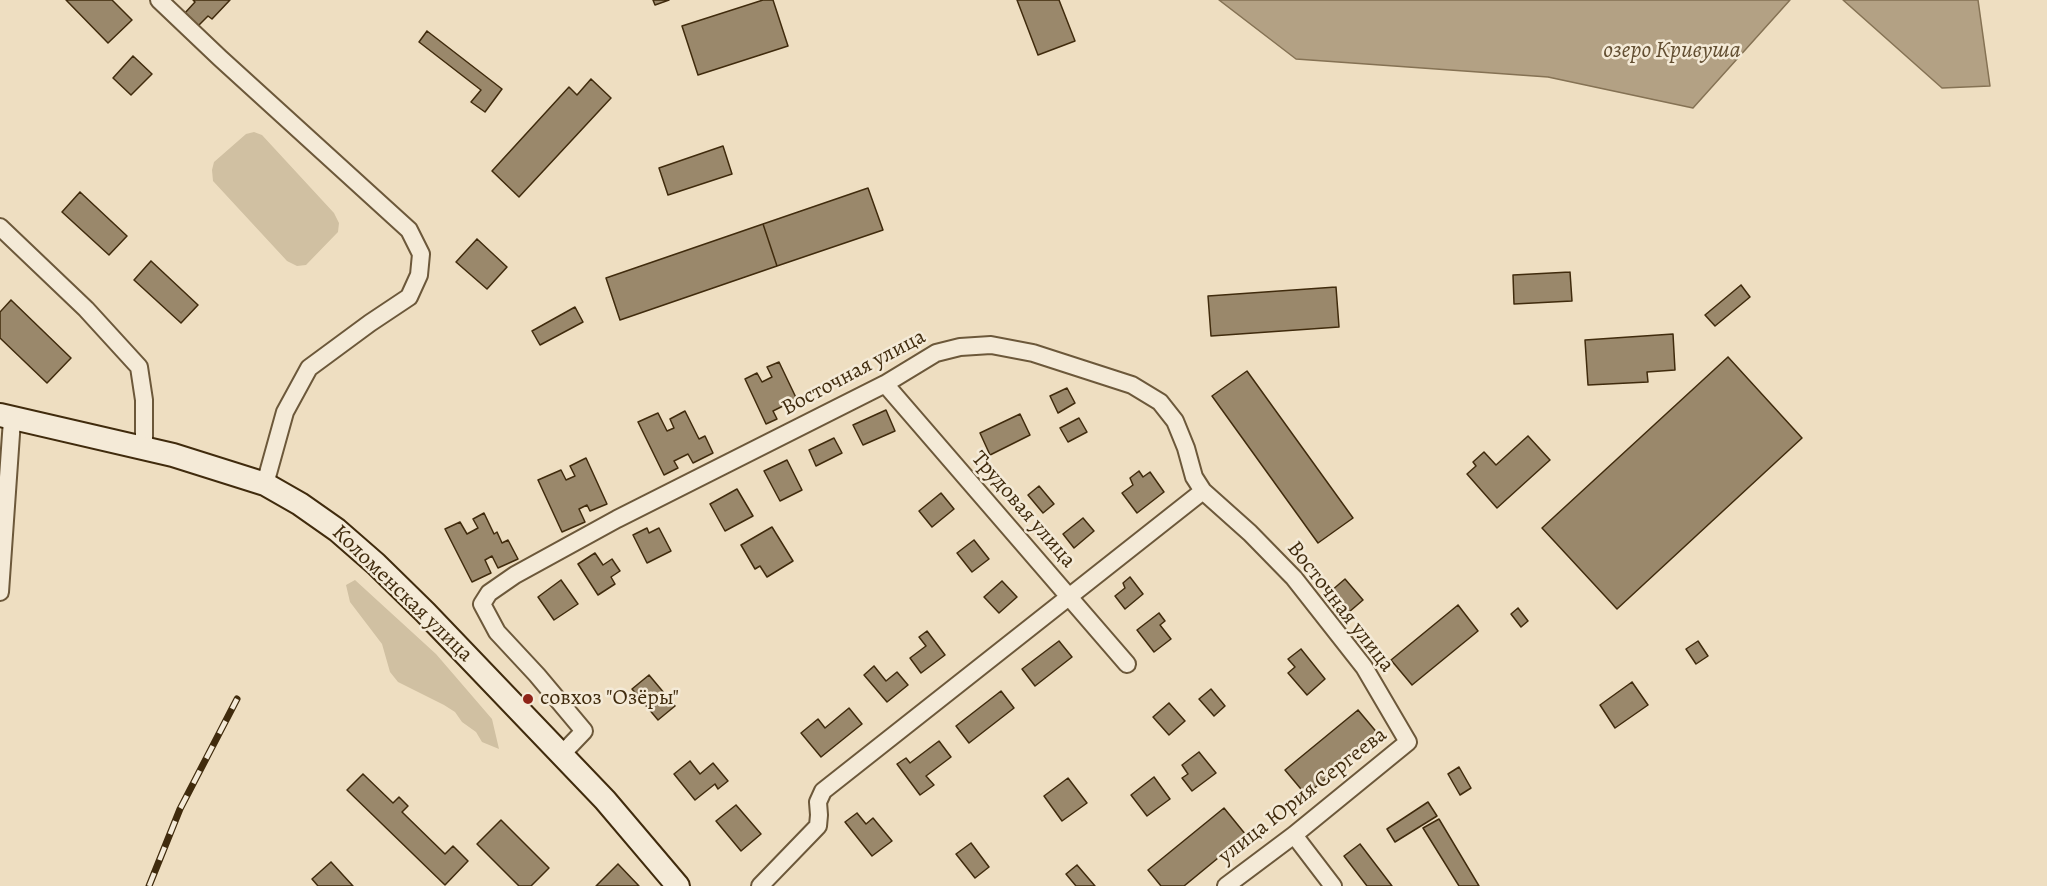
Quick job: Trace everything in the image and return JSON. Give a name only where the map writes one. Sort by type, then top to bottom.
[{"type":"street","points":[[159,0],[409,230],[421,254],[419,275],[409,297],[309,368],[285,412],[265,484]]},
{"type":"street","points":[[0,227],[87,309],[139,367],[144,400],[144,448]]},
{"type":"street","name":"Восточная улица","points":[[562,754],[584,731],[497,632],[482,604],[489,593],[515,575],[617,519],[885,384],[936,353],[960,347],[991,345],[1034,353],[1132,385],[1160,402],[1175,421],[1194,477],[1203,491],[1250,533],[1294,578],[1364,667],[1408,742]]},
{"type":"street","name":"Трудовая улица","points":[[885,384],[1127,664]]},
{"type":"street","points":[[0,592],[6,418]]},
{"type":"street","name":"Коломенская улица","points":[[6,418],[144,448],[265,484],[319,517],[376,564],[562,754],[626,824],[678,886]]},
{"type":"street","points":[[760,886],[818,826],[818,802],[823,791],[1203,491]]},
{"type":"street","name":"улица Юрия Сергеева","points":[[1226,886],[1408,742]]},
{"type":"street","points":[[1294,834],[1333,886]]},
{"type":"shaded area","points":[[254,132],[262,135],[334,213],[339,223],[338,232],[306,265],[297,266],[287,261],[213,181],[214,162],[246,134]]},
{"type":"shaded area","points":[[355,580],[436,654],[492,719],[499,749],[482,742],[476,732],[462,722],[455,712],[398,682],[390,672],[382,644],[350,602],[346,585]]},
{"type":"water","name":"озеро Кривуша","points":[[1219,0],[1790,0],[1693,108],[1548,77],[1296,59]]},
{"type":"water","points":[[1843,0],[1978,0],[1990,86],[1942,88]]},
{"type":"building","points":[[66,0],[112,0],[132,20],[108,43]]},
{"type":"building","points":[[193,0],[230,0],[212,19],[208,16],[197,27],[184,14],[195,2]]},
{"type":"building","points":[[653,0],[669,0],[655,5]]},
{"type":"building","points":[[763,0],[773,0],[788,46],[698,75],[682,26]]},
{"type":"building","points":[[1017,0],[1059,0],[1075,41],[1038,55]]},
{"type":"building","points":[[427,31],[502,89],[485,112],[471,102],[481,90],[419,42]]},
{"type":"building","points":[[133,56],[152,74],[131,95],[113,78]]},
{"type":"building","points":[[591,79],[611,98],[519,197],[492,171],[569,87],[577,95]]},
{"type":"building","points":[[723,146],[732,174],[668,195],[659,168]]},
{"type":"building","points":[[868,188],[883,230],[777,266],[763,224]]},
{"type":"building","points":[[80,192],[127,236],[109,255],[62,212]]},
{"type":"building","points":[[763,224],[777,266],[620,320],[606,278]]},
{"type":"building","points":[[477,239],[507,267],[487,289],[456,262]]},
{"type":"building","points":[[151,261],[198,305],[181,323],[134,280]]},
{"type":"building","points":[[1570,272],[1572,301],[1514,304],[1513,275]]},
{"type":"building","points":[[1741,285],[1750,297],[1715,326],[1705,315]]},
{"type":"building","points":[[1336,287],[1339,327],[1211,336],[1208,296]]},
{"type":"building","points":[[11,300],[71,358],[47,383],[0,338],[0,312]]},
{"type":"building","points":[[575,307],[583,322],[540,345],[532,331]]},
{"type":"building","points":[[1673,334],[1675,370],[1647,372],[1648,382],[1588,385],[1585,340]]},
{"type":"building","points":[[1728,357],[1802,438],[1617,609],[1542,528]]},
{"type":"building","points":[[779,362],[800,406],[790,411],[787,404],[773,411],[777,419],[766,424],[745,379],[757,373],[762,382],[772,377],[767,367]]},
{"type":"building","points":[[1247,371],[1353,518],[1318,543],[1212,396]]},
{"type":"building","points":[[1067,388],[1075,403],[1058,413],[1050,396]]},
{"type":"building","points":[[886,410],[895,431],[863,445],[853,425]]},
{"type":"building","points":[[685,411],[699,439],[705,436],[713,453],[693,463],[688,454],[674,461],[678,468],[664,475],[638,422],[658,413],[667,431],[674,428],[670,419]]},
{"type":"building","points":[[1020,414],[1030,435],[990,455],[980,433]]},
{"type":"building","points":[[1079,418],[1087,432],[1068,442],[1060,428]]},
{"type":"building","points":[[1528,436],[1550,460],[1497,508],[1467,474],[1476,466],[1473,462],[1484,452],[1496,465]]},
{"type":"building","points":[[834,438],[842,453],[816,466],[809,450]]},
{"type":"building","points":[[586,458],[607,504],[590,511],[587,505],[579,509],[585,522],[562,532],[538,480],[561,470],[566,480],[575,476],[570,466]]},
{"type":"building","points":[[787,460],[802,490],[780,501],[764,471]]},
{"type":"building","points":[[1139,471],[1143,477],[1150,472],[1164,492],[1137,513],[1122,493],[1133,485],[1130,478]]},
{"type":"building","points":[[1039,486],[1054,504],[1043,513],[1028,495]]},
{"type":"building","points":[[737,489],[753,516],[725,531],[710,504]]},
{"type":"building","points":[[941,493],[954,509],[932,527],[919,511]]},
{"type":"building","points":[[484,513],[494,534],[497,532],[502,543],[508,540],[518,559],[498,568],[492,556],[485,560],[491,573],[472,582],[445,529],[460,522],[467,534],[478,528],[473,519]]},
{"type":"building","points":[[1083,518],[1094,531],[1074,548],[1063,534]]},
{"type":"building","points":[[772,527],[793,561],[767,577],[760,566],[755,569],[741,545]]},
{"type":"building","points":[[647,528],[649,533],[659,528],[671,551],[647,563],[633,535]]},
{"type":"building","points":[[974,540],[989,559],[972,572],[957,553]]},
{"type":"building","points":[[595,553],[603,565],[612,559],[620,571],[611,577],[615,584],[598,595],[578,564]]},
{"type":"building","points":[[1130,577],[1143,594],[1125,609],[1115,596],[1125,588],[1123,583]]},
{"type":"building","points":[[1345,579],[1363,600],[1349,612],[1331,591]]},
{"type":"building","points":[[561,580],[578,604],[554,620],[538,597]]},
{"type":"building","points":[[1002,581],[1017,597],[999,613],[984,597]]},
{"type":"building","points":[[1458,605],[1478,631],[1412,685],[1391,660]]},
{"type":"building","points":[[1518,608],[1528,621],[1521,627],[1511,614]]},
{"type":"building","points":[[1159,613],[1165,621],[1160,625],[1171,639],[1154,652],[1137,630]]},
{"type":"building","points":[[927,631],[945,655],[921,673],[910,658],[926,646],[919,637]]},
{"type":"building","points":[[1059,641],[1072,657],[1035,686],[1022,669]]},
{"type":"building","points":[[1698,641],[1708,656],[1696,664],[1686,649]]},
{"type":"building","points":[[1301,649],[1325,679],[1307,695],[1288,673],[1295,667],[1288,659]]},
{"type":"building","points":[[874,666],[886,681],[897,672],[908,685],[887,702],[864,675]]},
{"type":"building","points":[[649,675],[675,706],[658,720],[632,689]]},
{"type":"building","points":[[1632,682],[1648,705],[1615,728],[1600,705]]},
{"type":"building","points":[[1211,689],[1225,706],[1214,716],[1199,699]]},
{"type":"building","points":[[1001,691],[1014,708],[969,743],[956,726]]},
{"type":"building","points":[[1169,703],[1185,721],[1169,735],[1153,717]]},
{"type":"building","points":[[849,708],[862,724],[821,757],[801,733],[818,719],[825,728]]},
{"type":"building","points":[[1358,710],[1379,735],[1306,795],[1285,770]]},
{"type":"building","points":[[939,741],[951,757],[926,776],[934,785],[920,795],[897,764],[906,758],[910,763]]},
{"type":"building","points":[[1199,752],[1216,773],[1192,791],[1182,778],[1188,774],[1182,765]]},
{"type":"building","points":[[690,761],[700,774],[713,763],[728,781],[718,789],[715,784],[695,800],[674,774]]},
{"type":"building","points":[[1459,767],[1471,788],[1460,795],[1448,774]]},
{"type":"building","points":[[363,774],[393,803],[399,797],[408,806],[402,812],[445,854],[453,846],[468,861],[445,885],[347,790]]},
{"type":"building","points":[[1154,777],[1170,799],[1147,816],[1131,795]]},
{"type":"building","points":[[1068,778],[1087,803],[1062,821],[1044,796]]},
{"type":"building","points":[[1428,802],[1437,816],[1395,842],[1387,829]]},
{"type":"building","points":[[736,805],[761,834],[741,851],[716,821]]},
{"type":"building","points":[[1224,808],[1246,835],[1184,886],[1161,886],[1148,870]]},
{"type":"building","points":[[857,813],[866,824],[873,818],[892,841],[872,856],[845,822]]},
{"type":"building","points":[[1439,819],[1479,886],[1459,886],[1423,828]]},
{"type":"building","points":[[501,820],[549,868],[531,886],[519,886],[477,844]]},
{"type":"building","points":[[971,843],[989,867],[975,878],[956,854]]},
{"type":"building","points":[[1360,844],[1392,886],[1367,886],[1344,856]]},
{"type":"building","points":[[331,862],[353,886],[318,886],[312,879]]},
{"type":"building","points":[[618,864],[639,886],[596,886]]},
{"type":"building","points":[[1077,865],[1095,886],[1076,886],[1066,874]]},
{"type":"railway","points":[[149,886],[180,809],[237,699]]},
{"type":"place","name":"совхоз \"Озёры\"","points":[[528,699]]}]
